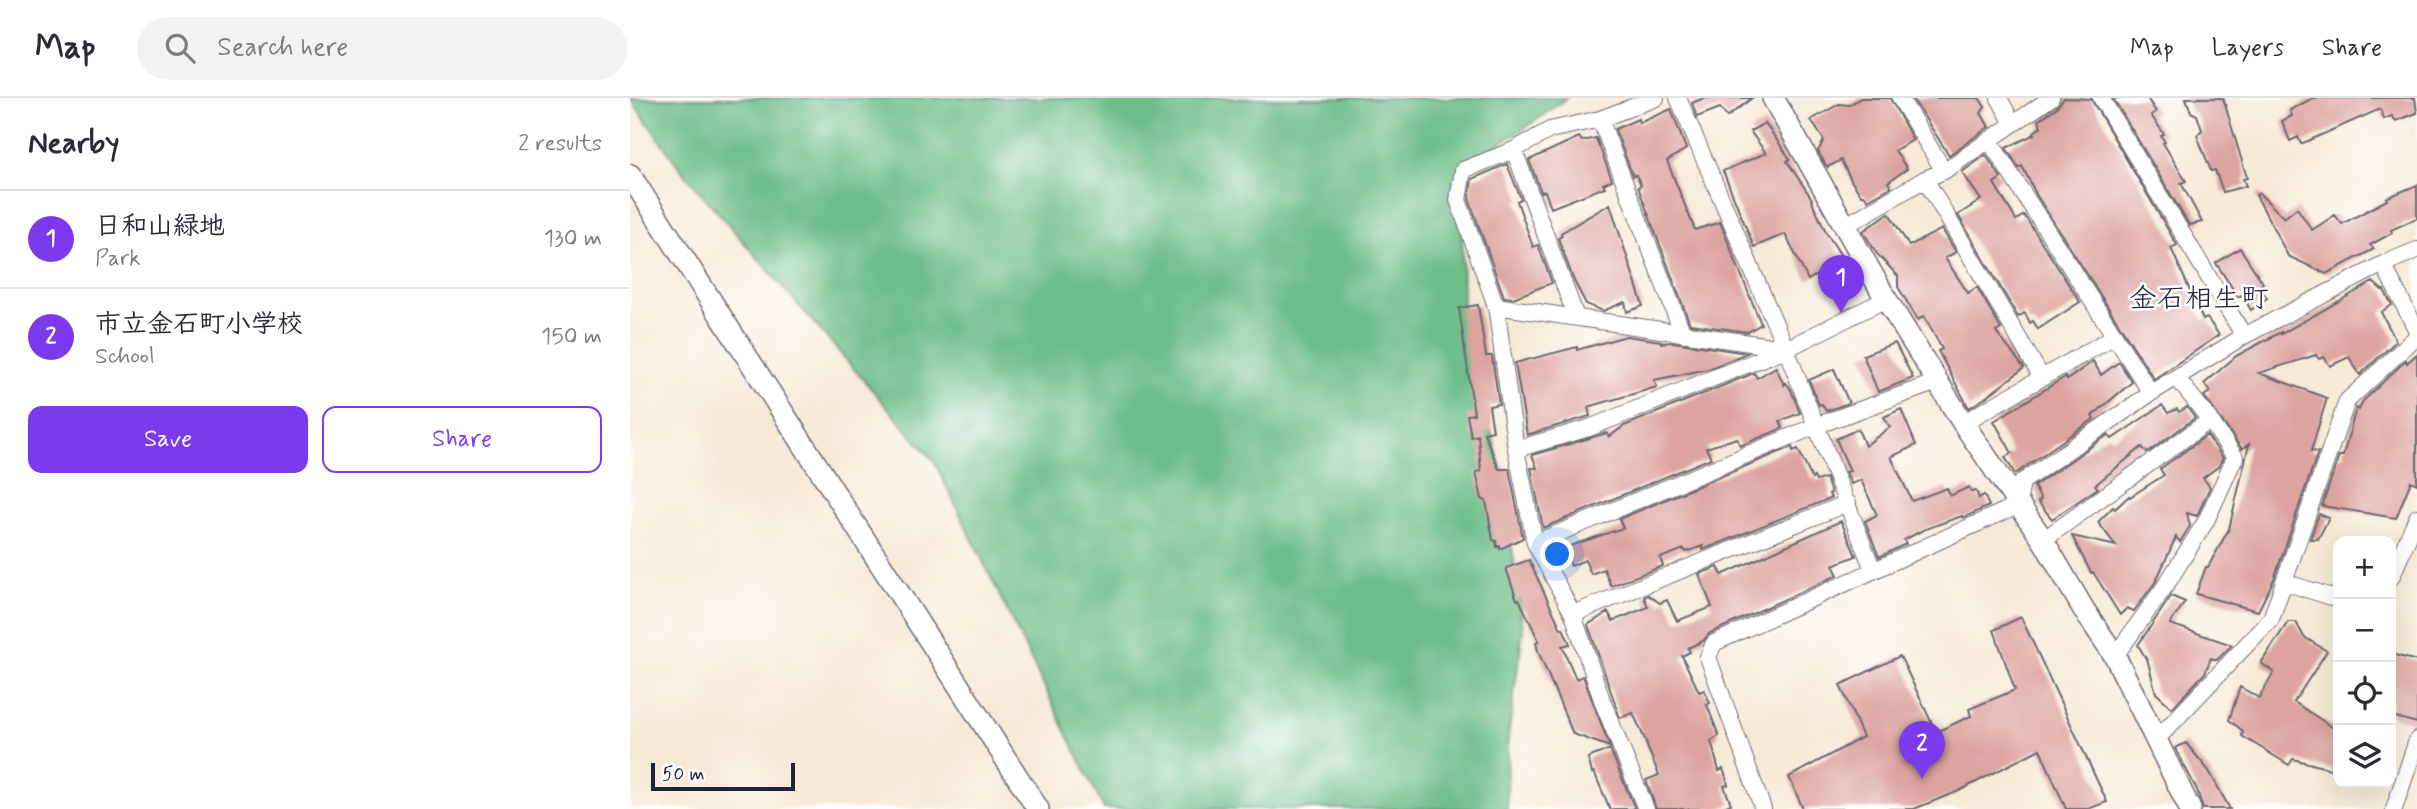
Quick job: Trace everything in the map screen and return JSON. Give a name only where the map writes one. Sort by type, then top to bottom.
[{"type":"street","points":[[1646,809],[1603,703],[1573,614],[1535,543],[1516,449],[1496,306],[1458,200],[1463,170],[1514,150],[1550,130],[1601,119],[1656,98]]},
{"type":"street","points":[[1678,98],[1818,425],[1873,570]]},
{"type":"street","points":[[1900,98],[1944,171]]},
{"type":"street","points":[[1999,98],[2013,124]]},
{"type":"street","points":[[1845,226],[1925,179],[1944,171],[2051,98]]},
{"type":"street","points":[[2101,98],[2244,336]]},
{"type":"street","points":[[1777,100],[1886,299],[1963,423],[2043,540],[2115,656],[2190,809]]},
{"type":"street","points":[[1601,119],[1683,334]]},
{"type":"street","points":[[1989,140],[2151,393]]},
{"type":"street","points":[[1514,150],[1576,317]]},
{"type":"street","points":[[630,175],[1038,809]]},
{"type":"street","points":[[1925,179],[2042,378]]},
{"type":"street","points":[[2018,505],[2022,482],[2151,393],[2244,336],[2383,264],[2417,250]]},
{"type":"street","points":[[2156,740],[2271,619],[2347,401],[2417,333],[2383,264]]},
{"type":"street","points":[[1516,449],[1589,428],[1786,348],[1886,299]]},
{"type":"street","points":[[1496,306],[1786,348]]},
{"type":"street","points":[[1963,423],[2115,336]]},
{"type":"street","points":[[2115,656],[2166,585],[2206,521],[2235,457],[2210,420],[2176,378]]},
{"type":"street","points":[[1535,543],[1818,425],[1937,382]]},
{"type":"street","points":[[2043,540],[2210,420]]},
{"type":"street","points":[[1573,614],[1848,503]]},
{"type":"street","points":[[1763,809],[1708,657],[1714,643],[2018,505]]},
{"type":"street","points":[[2396,566],[2417,517]]},
{"type":"street","points":[[2284,582],[2333,597]]},
{"type":"street","points":[[2394,809],[2417,740]]},
{"type":"green space","points":[[630,98],[1567,98],[1525,128],[1470,161],[1462,204],[1463,323],[1502,473],[1523,630],[1508,737],[1507,809],[1104,809],[934,461],[681,170]]},
{"type":"building","points":[[1704,98],[1752,98],[1727,117],[1720,108],[1697,117],[1692,103]]},
{"type":"building","points":[[1861,98],[1890,98],[1913,140],[1895,150],[1907,169],[1888,182],[1891,187],[1868,200],[1852,182],[1841,160],[1828,167],[1825,164],[1818,151],[1824,140],[1811,120],[1839,104],[1849,105]]},
{"type":"building","points":[[1912,98],[1979,98],[1985,107],[1981,113],[1989,127],[1949,155]]},
{"type":"building","points":[[2064,98],[2091,99],[2177,245],[2171,248],[2203,320],[2207,318],[2219,335],[2154,379],[2037,196],[2022,166],[2019,168],[2006,148],[2035,134],[2041,127],[2039,120],[2057,107]]},
{"type":"building","points":[[2113,98],[2147,98],[2156,112],[2151,115],[2164,134],[2161,136],[2165,142],[2163,143],[2186,181],[2181,183],[2202,222],[2189,225]]},
{"type":"building","points":[[2186,98],[2223,98],[2247,178],[2243,179],[2246,186],[2223,192],[2215,170],[2211,171],[2197,135],[2202,130],[2197,115],[2191,112]]},
{"type":"building","points":[[2313,98],[2415,98],[2417,113],[2396,121],[2392,116],[2384,119],[2380,109],[2301,144],[2298,137],[2290,141],[2282,121],[2292,116],[2290,110]]},
{"type":"building","points":[[1671,109],[1686,149],[1667,161],[1695,230],[1720,222],[1761,324],[1748,332],[1690,324],[1638,187],[1641,185],[1636,175],[1633,176],[1615,129],[1638,119],[1639,123]]},
{"type":"building","points":[[1765,123],[1790,159],[1787,161],[1812,199],[1826,232],[1843,259],[1808,280],[1785,234],[1754,247],[1723,171],[1766,153],[1750,131]]},
{"type":"building","points":[[1579,137],[1582,141],[1596,138],[1612,180],[1603,184],[1605,187],[1551,208],[1545,191],[1541,192],[1529,160]]},
{"type":"building","points":[[1986,155],[2001,178],[1994,183],[2016,220],[2024,215],[2080,302],[2038,329],[2033,321],[2030,323],[2025,313],[2018,317],[1958,215],[1981,200],[1962,172]]},
{"type":"building","points":[[1507,164],[1521,199],[1517,201],[1533,247],[1538,245],[1552,283],[1513,298],[1504,297],[1469,199],[1472,179]]},
{"type":"building","points":[[2417,185],[2417,218],[2391,230],[2392,233],[2370,245],[2374,249],[2326,274],[2288,256],[2256,195],[2259,193],[2284,218],[2297,208],[2312,230],[2335,215],[2342,224],[2387,200],[2386,198]]},
{"type":"building","points":[[1610,204],[1643,306],[1627,312],[1625,302],[1603,311],[1586,304],[1558,238],[1562,236],[1561,233]]},
{"type":"building","points":[[1889,213],[1909,246],[1942,229],[1956,252],[1945,258],[1968,293],[1977,287],[2001,329],[1996,332],[2024,368],[1969,408],[1938,351],[1942,349],[1924,316],[1918,320],[1898,287],[1898,276],[1877,254],[1863,231]]},
{"type":"building","points":[[2240,248],[2263,283],[2259,286],[2267,298],[2251,310],[2242,295],[2238,297],[2216,263]]},
{"type":"building","points":[[2373,282],[2384,290],[2392,305],[2381,312],[2396,341],[2360,375],[2349,357],[2330,366],[2324,357],[2319,359],[2316,355],[2259,373],[2327,398],[2311,451],[2318,452],[2274,579],[2258,611],[2196,594],[2206,567],[2229,529],[2249,444],[2242,449],[2204,396],[2210,392],[2204,384],[2236,356]]},
{"type":"building","points":[[1478,305],[1486,356],[1492,356],[1499,404],[1489,406],[1493,431],[1484,433],[1499,469],[1509,469],[1523,538],[1500,549],[1493,540],[1486,501],[1482,499],[1476,472],[1481,471],[1478,435],[1471,437],[1467,415],[1474,414],[1459,308]]},
{"type":"building","points":[[1626,336],[1747,353],[1708,369],[1654,380],[1657,387],[1588,407],[1590,416],[1527,435],[1515,363]]},
{"type":"building","points":[[1895,343],[1913,378],[1878,392],[1863,355]]},
{"type":"building","points":[[2417,354],[2417,484],[2411,481],[2396,518],[2322,506],[2339,456],[2343,456],[2356,408],[2359,410],[2363,401],[2406,360],[2407,363]]},
{"type":"building","points":[[2093,361],[2101,375],[2119,362],[2132,382],[2092,416],[2094,419],[2015,474],[2005,457],[2012,453],[1994,421],[2065,377],[2067,380]]},
{"type":"building","points":[[1776,367],[1784,385],[1786,383],[1790,388],[1800,413],[1780,421],[1783,428],[1740,446],[1737,438],[1706,448],[1711,458],[1543,528],[1531,468],[1537,468],[1532,455],[1607,433],[1609,437],[1624,426],[1754,373],[1757,378]]},
{"type":"building","points":[[1834,369],[1849,403],[1826,411],[1822,404],[1819,405],[1809,380]]},
{"type":"building","points":[[2162,405],[2168,413],[2177,409],[2179,412],[2187,407],[2195,418],[2147,453],[2142,447],[2095,485],[2098,488],[2052,519],[2038,502],[2041,500],[2034,486],[2108,435],[2112,439]]},
{"type":"building","points":[[1901,409],[1916,445],[1891,457],[1912,501],[1947,488],[1950,496],[1969,487],[1971,492],[1976,491],[1979,498],[1984,495],[1989,506],[1963,518],[1962,516],[1923,530],[1904,540],[1906,544],[1879,557],[1865,521],[1877,515],[1861,480],[1851,484],[1846,472],[1850,471],[1836,439],[1858,429],[1865,446],[1890,427],[1884,417]]},
{"type":"building","points":[[2207,435],[2223,458],[2219,466],[2203,478],[2210,487],[2197,516],[2187,513],[2190,526],[2180,542],[2176,537],[2156,581],[2134,611],[2127,608],[2120,615],[2093,572],[2091,573],[2072,536],[2116,546],[2098,522],[2113,507],[2115,509],[2129,496],[2164,475],[2160,469]]},
{"type":"building","points":[[1792,447],[1793,451],[1798,449],[1812,479],[1814,477],[1816,481],[1826,478],[1831,498],[1703,550],[1703,546],[1686,552],[1684,549],[1660,558],[1663,566],[1611,586],[1604,569],[1591,574],[1585,560],[1571,566],[1564,548],[1623,528],[1619,519]]},
{"type":"building","points":[[2319,514],[2329,518],[2318,539],[2310,539]]},
{"type":"building","points":[[1841,521],[1856,556],[1833,565],[1838,575],[1710,633],[1703,641],[1688,648],[1690,652],[1682,656],[1699,692],[1704,690],[1710,703],[1707,705],[1719,736],[1711,741],[1719,771],[1723,769],[1726,777],[1728,785],[1724,786],[1731,804],[1719,809],[1656,809],[1646,780],[1659,775],[1633,713],[1620,718],[1588,625],[1608,612],[1613,621],[1648,607],[1644,597],[1648,595],[1660,603],[1667,600],[1677,621],[1712,607],[1699,574],[1718,567],[1722,575]]},
{"type":"building","points":[[1529,560],[1570,644],[1562,646],[1576,679],[1583,676],[1610,747],[1573,734],[1538,651],[1536,642],[1539,641],[1519,599],[1517,600],[1506,568]]},
{"type":"building","points":[[2171,596],[2185,602],[2170,624],[2232,645],[2217,660],[2211,658],[2205,673],[2172,708],[2156,693],[2148,662],[2138,645]]},
{"type":"building","points":[[2021,617],[2107,802],[2088,809],[2066,809],[2040,749],[1959,791],[1914,809],[1803,809],[1789,777],[1863,737],[1840,685],[1900,656],[1936,732],[1971,716],[1969,709],[2015,690],[1994,630]]},
{"type":"building","points":[[2288,622],[2296,622],[2304,637],[2327,651],[2294,702],[2333,728],[2333,770],[2293,759],[2289,765],[2242,736],[2243,731],[2229,720],[2240,687],[2259,698],[2274,672],[2261,663]]},
{"type":"building","points":[[2396,655],[2417,661],[2417,723],[2396,717]]},
{"type":"building","points":[[2186,743],[2209,771],[2230,809],[2203,809],[2197,790],[2175,748]]},
{"type":"building","points":[[1610,749],[1635,809],[1610,809],[1594,772],[1592,773],[1588,758]]},
{"type":"place","name":"日和山緑地","points":[[1841,313]]},
{"type":"place","name":"市立金石町小学校","points":[[1922,779]]},
{"type":"district","name":"金石相生町","points":[[2199,297]]}]
